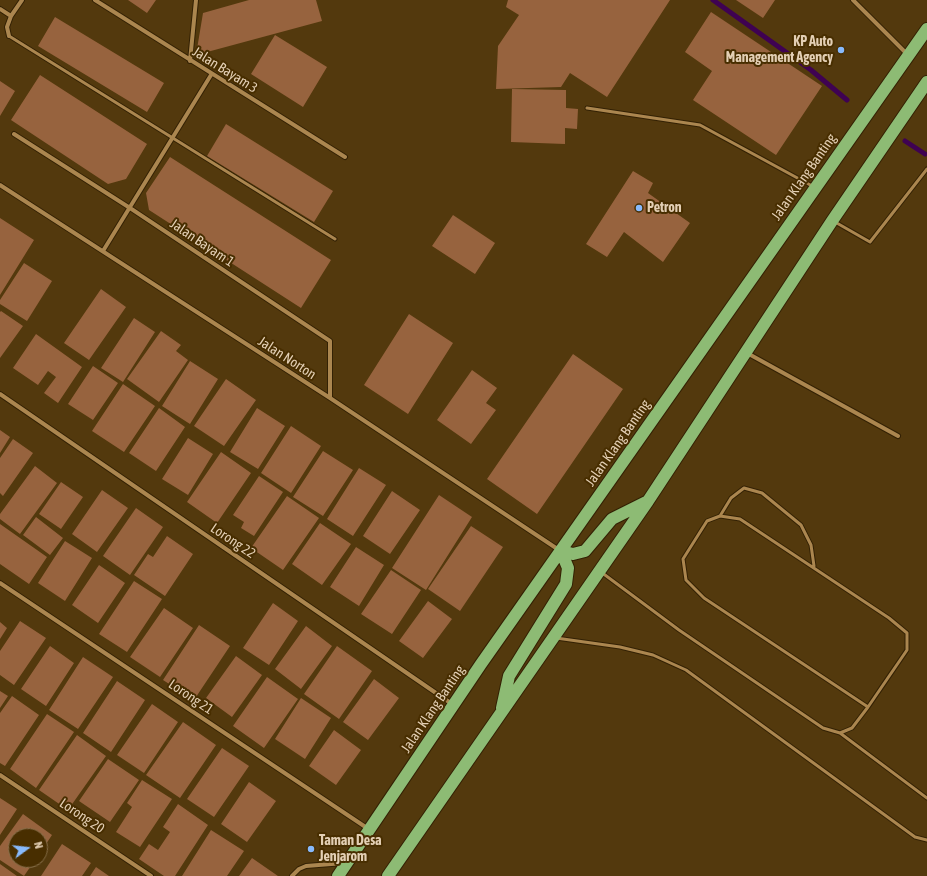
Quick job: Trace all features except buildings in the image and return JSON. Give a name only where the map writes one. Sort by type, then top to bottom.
[{"type":"highway","name":"Jalan Klang Banting","points":[[338,876],[561,551],[927,29]]},
{"type":"highway","points":[[388,876],[648,501],[832,220],[927,82]]},
{"type":"highway","points":[[561,551],[573,554],[585,551],[612,519],[648,501]]},
{"type":"highway","points":[[500,716],[509,676],[566,584],[568,568],[561,551]]},
{"type":"street","points":[[9,36],[7,27],[11,16],[22,0]]},
{"type":"street","name":"Jalan Bayam 3","points":[[95,0],[212,75],[345,157]]},
{"type":"street","points":[[190,61],[196,0]]},
{"type":"street","points":[[853,0],[908,56]]},
{"type":"street","points":[[0,9],[11,16]]},
{"type":"street","points":[[103,251],[212,75]]},
{"type":"street","name":"Jalan Bayam 1","points":[[14,134],[130,208],[330,341],[330,398]]},
{"type":"street","name":"Jalan Norton","points":[[0,185],[330,398],[561,551]]},
{"type":"street","points":[[746,353],[898,436]]},
{"type":"street","name":"Lorong 22","points":[[0,394],[454,705]]},
{"type":"street","name":"Lorong 21","points":[[0,583],[369,829]]},
{"type":"street","name":"Lorong 20","points":[[0,775],[151,876]]},
{"type":"street","points":[[292,876],[306,866],[347,863]]},
{"type":"lane","points":[[9,36],[335,239]]},
{"type":"lane","points":[[587,108],[700,125],[815,188]]},
{"type":"lane","points":[[832,220],[870,242],[927,169]]},
{"type":"lane","points":[[720,516],[731,498],[744,488],[762,493],[801,525],[811,545],[814,566]]},
{"type":"lane","points":[[840,732],[852,728],[868,706],[907,650],[907,633],[889,618],[814,566],[740,519],[720,516],[707,521],[683,559],[686,580],[704,598],[868,706]]},
{"type":"lane","points":[[600,571],[679,630],[823,728],[840,732],[927,798]]},
{"type":"lane","points":[[553,638],[620,646],[653,655],[686,670],[915,837],[927,840]]},
{"type":"waterway","points":[[713,0],[811,70],[847,100]]},
{"type":"waterway","points":[[905,141],[925,154]]},
{"type":"place","name":"KP Auto Management Agency","points":[[841,50]]},
{"type":"place","name":"Petron","points":[[639,208]]},
{"type":"place","name":"Taman Desa Jenjarom","points":[[311,849]]}]
